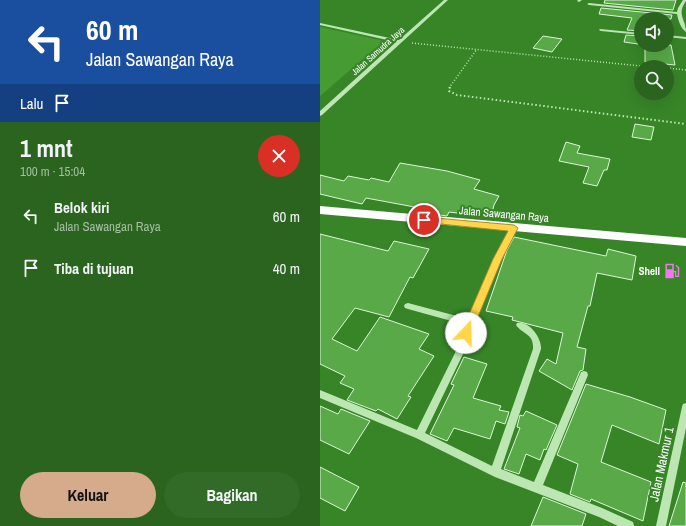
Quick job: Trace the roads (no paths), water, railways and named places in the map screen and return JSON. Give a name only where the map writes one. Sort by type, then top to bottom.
[{"type":"highway","name":"Jalan Sawangan Raya","points":[[320,210],[686,242]]},
{"type":"street","name":"Jalan Samudra Jaya","points":[[320,114],[446,0]]},
{"type":"street","points":[[685,0],[679,8],[678,13],[686,31]]},
{"type":"street","points":[[589,4],[678,13]]},
{"type":"street","points":[[320,24],[400,42]]},
{"type":"street","points":[[601,30],[634,33]]},
{"type":"street","points":[[674,37],[686,38]]},
{"type":"street","points":[[419,435],[459,354],[470,323],[498,259],[514,228]]},
{"type":"street","points":[[408,306],[470,323]]},
{"type":"street","points":[[495,472],[537,349],[538,343],[536,338],[520,325]]},
{"type":"street","points":[[537,487],[584,375]]},
{"type":"street","points":[[320,394],[419,435],[495,472],[602,513],[629,526]]},
{"type":"street","name":"Jalan Makmur 1","points":[[661,526],[686,407]]},
{"type":"place","name":"Shell","points":[[672,271]]}]
